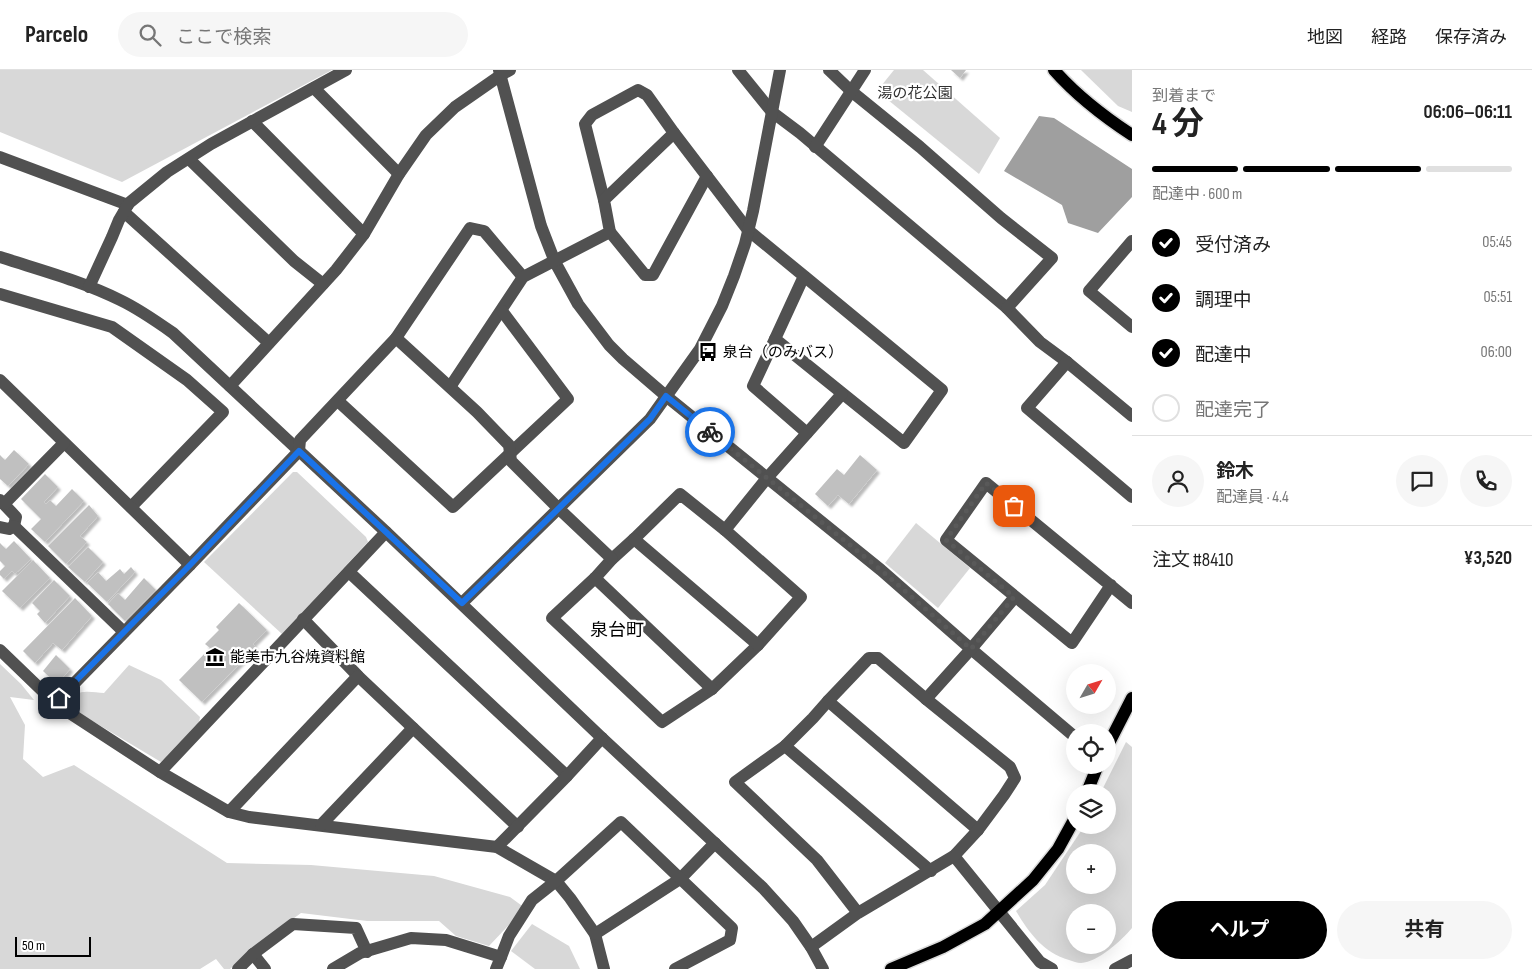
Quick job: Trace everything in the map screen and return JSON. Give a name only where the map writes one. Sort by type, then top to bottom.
[{"type":"main road","points":[[1054,70],[1070,88],[1097,111],[1132,135]]},
{"type":"main road","points":[[1116,729],[1132,698]]},
{"type":"main road","points":[[891,969],[943,947],[986,924],[1033,880],[1058,849],[1066,834]]},
{"type":"street","points":[[89,287],[118,220],[126,208],[166,172],[211,144],[346,70]]},
{"type":"street","points":[[738,70],[772,112],[1007,308],[1040,342],[1132,416]]},
{"type":"street","points":[[462,603],[650,419],[700,349],[734,276],[748,230],[780,70]]},
{"type":"street","points":[[829,70],[851,91],[920,147],[1001,218],[1052,258],[1007,308]]},
{"type":"street","points":[[815,147],[865,70]]},
{"type":"street","points":[[230,386],[323,284],[364,234],[399,174],[426,135],[455,107],[504,72],[541,226],[555,262],[578,304],[609,346],[666,396],[881,570],[1066,729]]},
{"type":"street","points":[[314,88],[399,174]]},
{"type":"street","points":[[707,176],[653,275],[645,275],[610,232],[585,124],[592,115],[638,90],[647,95],[748,230],[942,390],[904,443],[776,339]]},
{"type":"street","points":[[252,122],[364,234]]},
{"type":"street","points":[[604,200],[674,133]]},
{"type":"street","points":[[0,157],[126,208],[269,343]]},
{"type":"street","points":[[189,159],[294,260],[323,284]]},
{"type":"street","points":[[55,703],[299,451],[300,440],[396,338],[470,228],[484,231],[523,277]]},
{"type":"street","points":[[450,387],[523,277],[610,232]]},
{"type":"street","points":[[1132,241],[1089,291],[1132,327]]},
{"type":"street","points":[[0,257],[89,287],[120,300],[172,333],[462,603],[602,738],[763,888],[793,922],[811,947],[823,969]]},
{"type":"street","points":[[804,276],[753,386],[807,433]]},
{"type":"street","points":[[0,294],[112,327],[187,380],[223,412],[131,507]]},
{"type":"street","points":[[338,401],[453,507],[568,399],[502,311]]},
{"type":"street","points":[[396,338],[477,412],[509,445],[511,461],[612,559]]},
{"type":"street","points":[[1067,362],[1027,408],[1132,497]]},
{"type":"street","points":[[0,380],[190,565]]},
{"type":"street","points":[[725,530],[767,478],[842,394]]},
{"type":"street","points":[[0,527],[9,529],[14,526],[16,517],[2,502],[64,443]]},
{"type":"street","points":[[1111,585],[1072,643],[946,540],[986,483],[1132,602]]},
{"type":"street","points":[[680,494],[725,530],[800,597],[758,645],[712,689],[662,722],[552,618],[680,494]]},
{"type":"street","points":[[14,526],[124,632]]},
{"type":"street","points":[[160,772],[386,532]]},
{"type":"street","points":[[634,539],[758,645]]},
{"type":"street","points":[[349,572],[567,776]]},
{"type":"street","points":[[595,578],[712,689]]},
{"type":"street","points":[[926,700],[1014,597]]},
{"type":"street","points":[[303,620],[358,676],[518,827]]},
{"type":"street","points":[[0,650],[55,703],[160,772],[229,812],[249,817],[497,847],[556,881],[595,934],[604,969]]},
{"type":"street","points":[[811,947],[858,912],[954,856],[978,830],[1015,778],[1010,767],[926,700],[878,658],[869,658],[785,746],[735,782],[817,860],[858,912]]},
{"type":"street","points":[[229,812],[358,676]]},
{"type":"street","points":[[828,701],[978,830]]},
{"type":"street","points":[[321,825],[413,728]]},
{"type":"street","points":[[497,847],[602,738]]},
{"type":"street","points":[[785,746],[931,870]]},
{"type":"street","points":[[332,969],[360,953],[411,938],[446,940],[498,963],[509,936],[532,900],[556,881],[621,822],[732,928],[730,940],[675,969]]},
{"type":"street","points":[[595,934],[680,879],[715,843]]},
{"type":"street","points":[[954,856],[1038,965],[1052,969]]},
{"type":"street","points":[[238,969],[253,954],[293,924],[356,928],[367,952]]},
{"type":"street","points":[[253,954],[265,969]]},
{"type":"street","points":[[1115,969],[1132,960]]},
{"type":"green space","points":[[0,70],[332,70],[122,182],[0,132]]},
{"type":"green space","name":"湯の花公園","points":[[894,70],[923,70],[1000,138],[979,174],[877,91]]},
{"type":"green space","points":[[1081,70],[1132,70],[1132,112],[1118,106]]},
{"type":"green space","points":[[293,472],[297,472],[366,537],[368,542],[282,634],[204,562]]},
{"type":"green space","points":[[916,523],[970,568],[938,608],[885,563]]},
{"type":"green space","points":[[0,664],[21,684],[34,700],[10,697],[25,725],[23,759],[43,777],[74,765],[227,863],[311,865],[434,876],[510,897],[525,908],[489,946],[456,936],[439,921],[367,921],[301,913],[255,947],[230,969],[224,969],[216,959],[200,969],[0,969]]},
{"type":"green space","points":[[129,665],[161,680],[200,717],[199,722],[161,762],[69,707],[74,696],[82,692],[104,693]]},
{"type":"green space","points":[[1126,742],[1132,747],[1132,928],[1116,945],[1116,904],[1066,904],[1066,954],[1103,954],[1088,962],[1080,963],[1060,957],[1045,947],[1026,927],[1016,911],[1045,885],[1066,854],[1066,894],[1116,894],[1116,844],[1072,844],[1079,834],[1116,834],[1116,784],[1105,784],[1110,774],[1116,774],[1116,762]]},
{"type":"green space","points":[[532,924],[569,946],[580,969],[535,969],[511,951]]},
{"type":"shaded area","points":[[1039,116],[1054,118],[1132,169],[1132,197],[1098,233],[1068,223],[1062,205],[1004,171]]},
{"type":"building","points":[[951,70],[966,70],[960,78]]},
{"type":"building","points":[[14,450],[29,464],[8,486],[0,479],[0,455],[5,460]]},
{"type":"building","points":[[860,455],[877,470],[849,504],[838,495],[828,506],[815,494],[837,469],[844,475]]},
{"type":"building","points":[[45,474],[58,487],[44,502],[46,504],[50,500],[56,506],[72,489],[84,501],[45,542],[31,529],[41,519],[21,499]]},
{"type":"building","points":[[89,505],[98,516],[80,536],[87,542],[66,564],[48,546]]},
{"type":"building","points":[[14,541],[31,559],[15,574],[12,571],[4,579],[0,575],[0,571],[5,566],[0,561],[0,543],[6,549]]},
{"type":"building","points":[[88,547],[103,562],[85,582],[68,567]]},
{"type":"building","points":[[33,560],[50,578],[20,608],[2,591]]},
{"type":"building","points":[[131,567],[135,572],[107,602],[87,583],[98,572],[106,581],[120,569],[124,574]]},
{"type":"building","points":[[144,578],[156,590],[125,621],[108,604],[118,593],[125,600]]},
{"type":"building","points":[[54,580],[70,596],[45,623],[37,614],[40,611],[32,603]]},
{"type":"building","points":[[75,598],[92,616],[62,650],[53,643],[35,663],[23,651]]},
{"type":"building","points":[[239,603],[267,630],[253,644],[256,647],[202,702],[179,680],[210,648],[205,644],[219,630],[216,627]]},
{"type":"building","points":[[56,655],[70,669],[57,684],[43,671]]},
{"type":"way so far","points":[[710,432],[881,570],[971,649],[1014,597],[946,540],[986,483],[1014,506]]},
{"type":"place","name":"泉台（のみバス）","points":[[708,352]]},
{"type":"place","name":"能美市九谷焼資料館","points":[[215,657]]},
{"type":"district","name":"泉台町","points":[[617,630]]},
{"type":"route","points":[[59,698],[299,451],[462,603],[650,419],[666,396],[710,432]]}]
